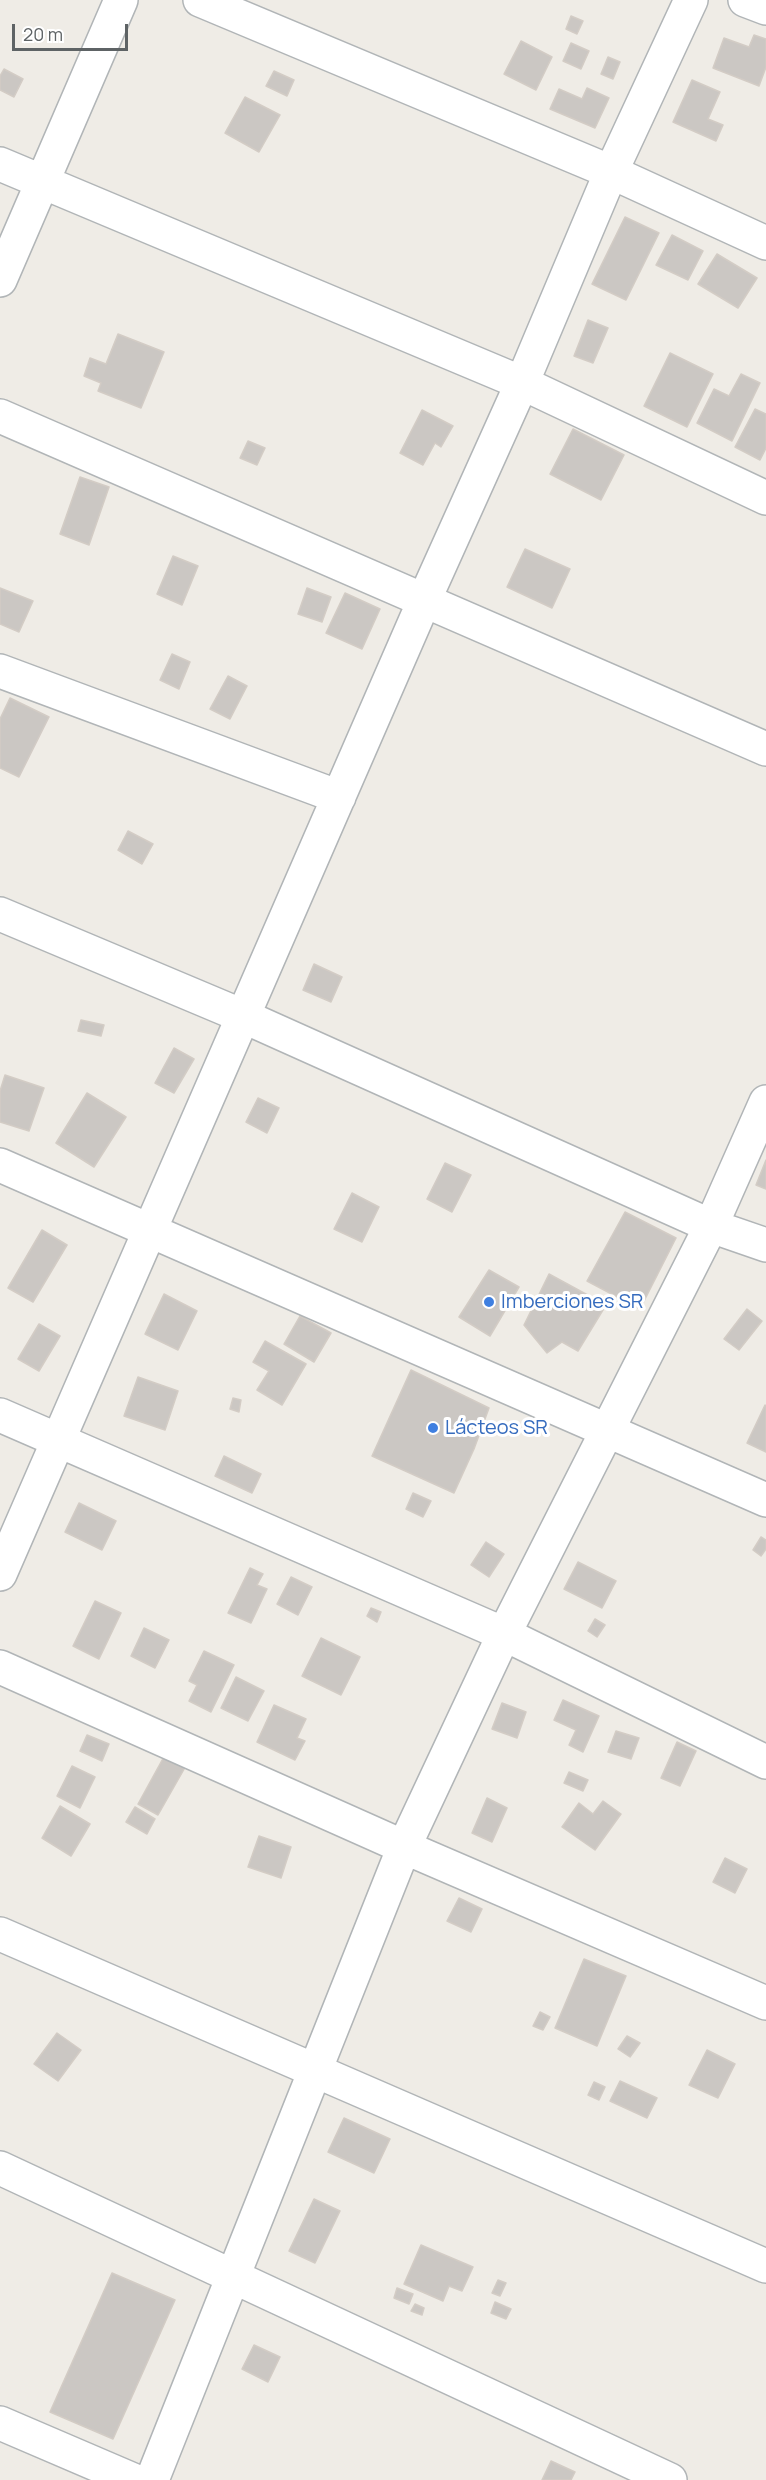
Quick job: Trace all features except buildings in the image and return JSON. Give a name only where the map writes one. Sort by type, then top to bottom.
[{"type":"street","points":[[0,280],[121,0]]},
{"type":"street","points":[[200,0],[611,172],[766,243]]},
{"type":"street","points":[[0,1574],[522,383],[611,172],[691,0]]},
{"type":"street","points":[[745,0],[766,8]]},
{"type":"street","points":[[0,164],[522,383],[766,498]]},
{"type":"street","points":[[0,417],[766,749]]},
{"type":"street","points":[[0,671],[339,797]]},
{"type":"street","points":[[0,914],[245,1017],[711,1226],[766,1245]]},
{"type":"street","points":[[152,2480],[404,1847],[504,1634],[711,1226],[766,1102]]},
{"type":"street","points":[[0,1165],[766,1500]]},
{"type":"street","points":[[0,1415],[504,1634],[766,1762]]},
{"type":"street","points":[[0,1667],[404,1847],[766,2003]]},
{"type":"street","points":[[0,1934],[766,2266]]},
{"type":"street","points":[[0,2168],[670,2480]]},
{"type":"street","points":[[0,2423],[132,2480]]},
{"type":"place","name":"Imberciones SR","points":[[489,1302]]},
{"type":"place","name":"Lácteos SR","points":[[433,1428]]}]
